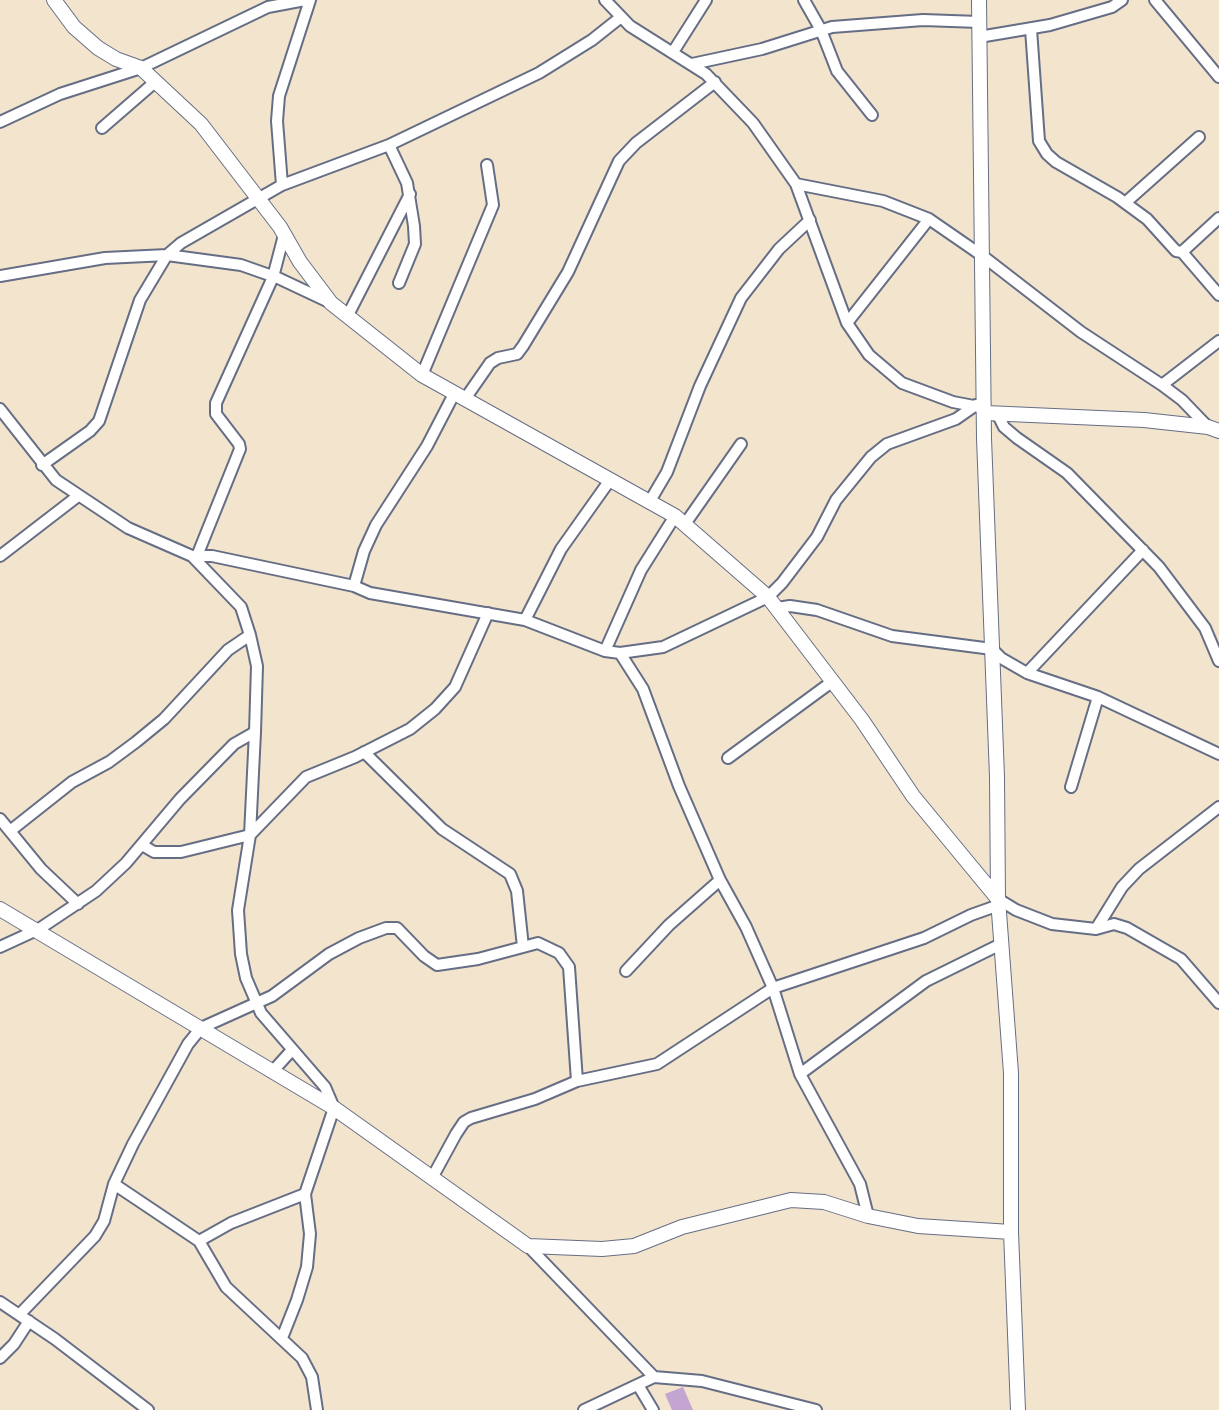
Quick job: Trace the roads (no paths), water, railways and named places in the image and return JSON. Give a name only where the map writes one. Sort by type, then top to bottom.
[{"type":"street","points":[[54,0],[74,27],[98,48],[116,59],[141,68],[201,124],[284,235],[300,262],[331,303]]},
{"type":"street","points":[[0,122],[60,94],[141,68],[265,4],[305,0]]},
{"type":"street","points":[[282,184],[277,121],[279,96],[310,0]]},
{"type":"street","points":[[604,0],[651,41],[692,64],[715,82],[753,123],[796,184],[847,323],[869,355],[902,382],[953,402],[987,411],[1144,420],[1214,429]]},
{"type":"street","points":[[673,52],[706,0]]},
{"type":"street","points":[[804,0],[821,30],[837,71],[872,115]]},
{"type":"street","points":[[979,0],[987,411],[985,450],[997,777],[999,902],[1011,1073],[1011,1232],[1018,1410]]},
{"type":"street","points":[[979,37],[1030,29],[1094,13],[1122,0]]},
{"type":"street","points":[[1155,0],[1219,77]]},
{"type":"street","points":[[42,465],[90,431],[99,421],[140,300],[167,255],[193,234],[282,184],[389,145],[539,73],[592,40],[621,17]]},
{"type":"street","points":[[692,64],[752,52],[821,30],[923,20],[979,22]]},
{"type":"street","points":[[1030,29],[1039,141],[1056,162],[1125,203],[1147,219],[1176,251],[1182,252],[1219,295]]},
{"type":"street","points":[[102,128],[155,82]]},
{"type":"street","points":[[354,586],[364,551],[376,525],[459,396],[490,363],[498,358],[517,354],[523,346],[568,272],[619,161],[636,143],[715,82]]},
{"type":"street","points":[[1125,203],[1199,136]]},
{"type":"street","points":[[389,145],[410,194],[415,244],[399,283]]},
{"type":"street","points":[[422,375],[493,205],[487,165]]},
{"type":"street","points":[[796,184],[883,201],[929,219],[984,257],[1081,332],[1162,385],[1214,429]]},
{"type":"street","points":[[348,315],[410,194]]},
{"type":"street","points":[[1182,252],[1219,218]]},
{"type":"street","points":[[847,323],[929,219]]},
{"type":"street","points":[[650,501],[667,472],[700,386],[741,298],[779,249],[810,220]]},
{"type":"street","points":[[194,556],[240,449],[239,444],[216,414],[216,403],[273,277],[284,235]]},
{"type":"street","points":[[0,276],[105,258],[167,255],[241,265],[331,303],[422,375],[650,501],[680,520],[768,597],[833,681],[913,796],[999,902],[1052,924],[1096,929],[1114,924],[1166,949],[1192,970],[1219,1003]]},
{"type":"street","points":[[1162,385],[1219,341]]},
{"type":"street","points":[[0,410],[4,424],[42,465],[78,496],[128,528],[194,556],[212,556],[354,586],[402,599],[525,620],[605,651],[620,653],[663,647],[768,597],[782,583],[810,546],[836,500],[871,457],[887,444],[956,419],[987,411]]},
{"type":"street","points":[[987,411],[1017,438],[1067,473],[1143,550],[1205,628],[1219,661]]},
{"type":"street","points":[[605,651],[641,570],[741,444]]},
{"type":"street","points":[[525,620],[561,549],[610,480]]},
{"type":"street","points":[[0,556],[78,496]]},
{"type":"street","points":[[1027,673],[1143,550]]},
{"type":"street","points":[[194,556],[241,607],[257,666],[250,834],[238,931],[246,978],[257,1004],[292,1050],[325,1087],[334,1107],[305,1194],[310,1234],[307,1267],[282,1338]]},
{"type":"street","points":[[777,608],[790,606],[817,610],[892,636],[992,649],[1001,658],[1027,673],[1098,697],[1219,754]]},
{"type":"street","points":[[141,845],[154,852],[181,852],[250,834],[306,777],[410,729],[435,710],[454,687],[488,613]]},
{"type":"street","points":[[10,831],[72,783],[109,762],[136,742],[164,719],[228,650],[250,635]]},
{"type":"street","points":[[620,653],[643,689],[675,776],[720,880],[746,927],[773,988],[800,1074],[860,1184],[868,1216]]},
{"type":"street","points":[[728,758],[833,681]]},
{"type":"street","points":[[1071,788],[1098,697]]},
{"type":"street","points":[[0,947],[39,929],[78,904],[110,879],[180,799],[234,744],[255,732]]},
{"type":"street","points":[[364,752],[442,830],[510,874],[517,891],[523,948]]},
{"type":"street","points":[[1096,929],[1122,887],[1139,869],[1219,807]]},
{"type":"street","points":[[0,819],[41,869],[78,904]]},
{"type":"street","points":[[626,971],[669,926],[720,880]]},
{"type":"street","points":[[432,1178],[464,1122],[577,1082],[657,1064],[773,988],[924,938],[999,902]]},
{"type":"street","points":[[0,909],[39,929],[272,1072],[334,1107],[528,1246],[654,1377]]},
{"type":"street","points":[[0,1358],[14,1344],[25,1317],[95,1236],[104,1221],[114,1184],[133,1144],[188,1044],[201,1028],[257,1004],[295,981],[329,954],[359,938],[386,928],[397,928],[424,956],[437,965],[459,963],[538,943],[559,953],[569,967],[577,1082]]},
{"type":"street","points":[[800,1074],[926,981],[1001,944]]},
{"type":"street","points":[[272,1072],[292,1050]]},
{"type":"street","points":[[114,1184],[199,1241],[226,1287],[302,1358],[312,1377],[317,1410]]},
{"type":"street","points":[[199,1241],[231,1223],[305,1194]]},
{"type":"street","points":[[528,1246],[602,1249],[634,1246],[682,1227],[791,1200],[824,1202],[868,1216],[918,1226],[1011,1232]]},
{"type":"street","points":[[0,1302],[25,1317],[148,1410]]},
{"type":"street","points":[[584,1410],[654,1377],[702,1381],[816,1410]]},
{"type":"street","points":[[638,1385],[653,1410]]}]
